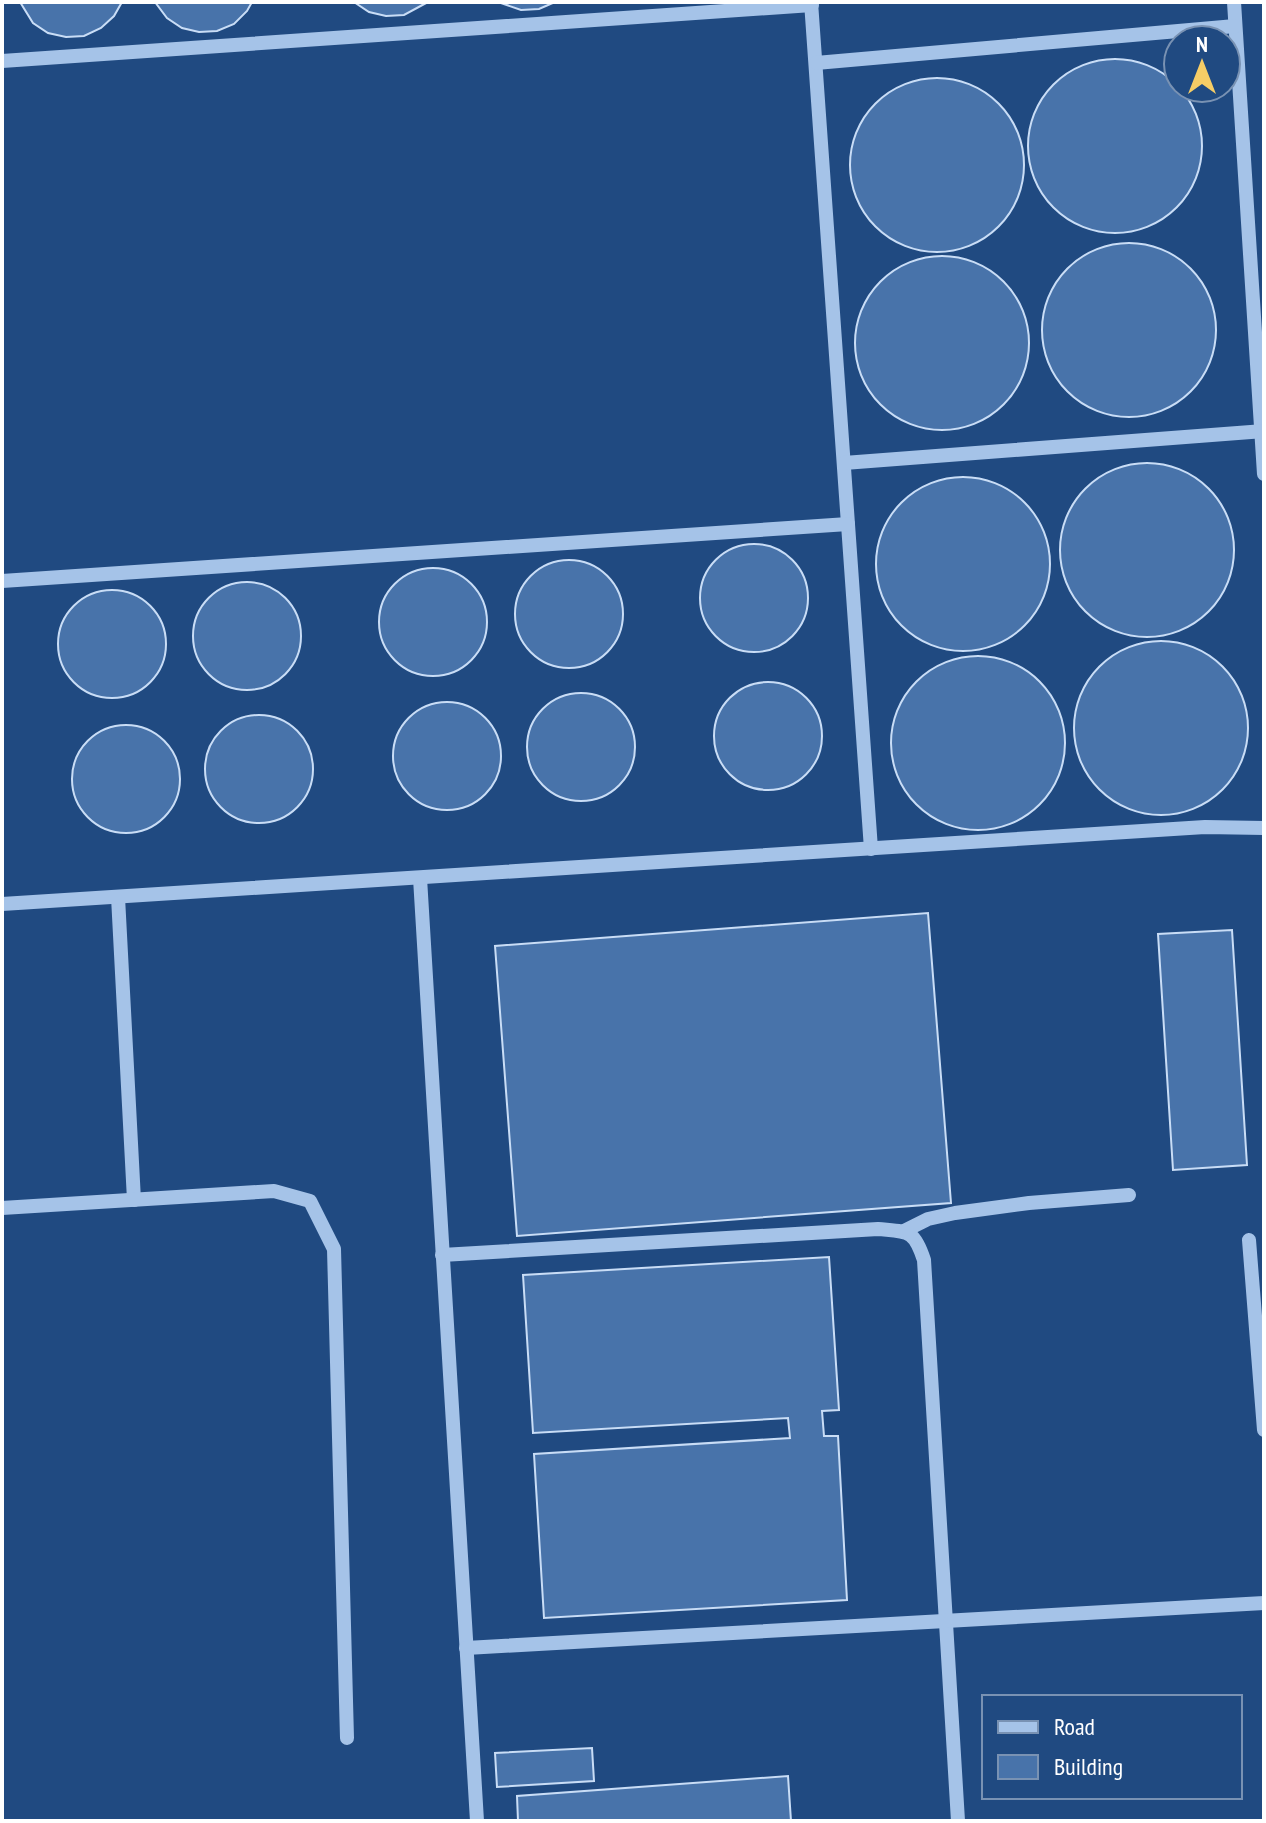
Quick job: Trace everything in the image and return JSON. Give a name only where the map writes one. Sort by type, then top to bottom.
[{"type":"lane","points":[[1234,2],[1235,24]]},
{"type":"lane","points":[[2,61],[812,4],[871,849]]},
{"type":"lane","points":[[816,63],[1162,32]]},
{"type":"lane","points":[[1240,104],[1264,474]]},
{"type":"lane","points":[[844,463],[1263,431]]},
{"type":"lane","points":[[2,581],[848,524]]},
{"type":"lane","points":[[2,904],[1205,827],[1264,828]]},
{"type":"lane","points":[[420,878],[477,1821]]},
{"type":"lane","points":[[118,897],[134,1200]]},
{"type":"lane","points":[[2,1208],[274,1191],[310,1201],[334,1249],[347,1738]]},
{"type":"lane","points":[[904,1231],[928,1219],[955,1213],[1129,1195]]},
{"type":"lane","points":[[442,1255],[878,1229],[904,1231],[917,1240],[924,1260],[958,1821]]},
{"type":"lane","points":[[1249,1240],[1264,1430]]},
{"type":"lane","points":[[466,1648],[1264,1603]]},
{"type":"building","points":[[20,2],[122,2],[114,16],[101,28],[84,36],[66,37],[48,33],[33,23]]},
{"type":"building","points":[[155,2],[252,2],[234,24],[217,31],[199,32],[182,28],[167,18]]},
{"type":"building","points":[[354,2],[428,2],[404,15],[386,16],[369,12]]},
{"type":"building","points":[[498,2],[555,2],[539,9],[521,10]]},
{"type":"building","points":[[1098,61],[1132,61],[1162,73],[1162,104],[1190,104],[1200,129],[1200,163],[1187,194],[1163,218],[1132,231],[1098,231],[1067,218],[1043,194],[1030,163],[1030,129],[1043,98],[1067,74]]},
{"type":"building","points":[[937,78],[970,85],[998,104],[1017,132],[1024,165],[1017,198],[998,226],[970,245],[937,252],[904,245],[876,226],[857,198],[850,165],[857,132],[876,104],[904,85]]},
{"type":"building","points":[[1129,243],[1162,250],[1190,269],[1209,297],[1216,330],[1209,363],[1190,391],[1162,410],[1129,417],[1096,410],[1068,391],[1049,363],[1042,330],[1049,297],[1068,269],[1096,250]]},
{"type":"building","points":[[942,256],[975,263],[1003,282],[1022,310],[1029,343],[1022,376],[1003,404],[975,423],[942,430],[909,423],[881,404],[862,376],[855,343],[862,310],[881,282],[909,263]]},
{"type":"building","points":[[1147,463],[1180,470],[1208,489],[1227,517],[1234,550],[1227,583],[1208,611],[1180,630],[1147,637],[1114,630],[1086,611],[1067,583],[1060,550],[1067,517],[1086,489],[1114,470]]},
{"type":"building","points":[[963,477],[996,484],[1024,503],[1043,531],[1050,564],[1043,597],[1024,625],[996,644],[963,651],[930,644],[902,625],[883,597],[876,564],[883,531],[902,503],[930,484]]},
{"type":"building","points":[[754,544],[775,548],[792,560],[804,577],[808,598],[804,619],[792,636],[775,648],[754,652],[733,648],[716,636],[704,619],[700,598],[704,577],[716,560],[733,548]]},
{"type":"building","points":[[569,560],[590,564],[607,576],[619,593],[623,614],[619,635],[607,652],[590,664],[569,668],[548,664],[531,652],[519,635],[515,614],[519,593],[531,576],[548,564]]},
{"type":"building","points":[[433,568],[454,572],[471,584],[483,601],[487,622],[483,643],[471,660],[454,672],[433,676],[412,672],[395,660],[383,643],[379,622],[383,601],[395,584],[412,572]]},
{"type":"building","points":[[247,582],[268,586],[285,598],[297,615],[301,636],[297,657],[285,674],[268,686],[247,690],[226,686],[209,674],[197,657],[193,636],[197,615],[209,598],[226,586]]},
{"type":"building","points":[[112,590],[133,594],[150,606],[162,623],[166,644],[162,665],[150,682],[133,694],[112,698],[91,694],[74,682],[62,665],[58,644],[62,623],[74,606],[91,594]]},
{"type":"building","points":[[1161,641],[1194,648],[1222,667],[1241,695],[1248,728],[1241,761],[1222,789],[1194,808],[1161,815],[1128,808],[1100,789],[1081,761],[1074,728],[1081,695],[1100,667],[1128,648]]},
{"type":"building","points":[[978,656],[1011,663],[1039,682],[1058,710],[1065,743],[1058,776],[1039,804],[1011,823],[978,830],[945,823],[917,804],[898,776],[891,743],[898,710],[917,682],[945,663]]},
{"type":"building","points":[[768,682],[789,686],[806,698],[818,715],[822,736],[818,757],[806,774],[789,786],[768,790],[747,786],[730,774],[718,757],[714,736],[718,715],[730,698],[747,686]]},
{"type":"building","points":[[581,693],[602,697],[619,709],[631,726],[635,747],[631,768],[619,785],[602,797],[581,801],[560,797],[543,785],[531,768],[527,747],[531,726],[543,709],[560,697]]},
{"type":"building","points":[[447,702],[468,706],[485,718],[497,735],[501,756],[497,777],[485,794],[468,806],[447,810],[426,806],[409,794],[397,777],[393,756],[397,735],[409,718],[426,706]]},
{"type":"building","points":[[259,715],[280,719],[297,731],[309,748],[313,769],[309,790],[297,807],[280,819],[259,823],[238,819],[221,807],[209,790],[205,769],[209,748],[221,731],[238,719]]},
{"type":"building","points":[[126,725],[147,729],[164,741],[176,758],[180,779],[176,800],[164,817],[147,829],[126,833],[105,829],[88,817],[76,800],[72,779],[76,758],[88,741],[105,729]]},
{"type":"building","points":[[928,913],[951,1203],[517,1236],[495,946]]},
{"type":"building","points":[[1232,930],[1247,1165],[1173,1170],[1158,934]]},
{"type":"building","points":[[829,1257],[839,1410],[822,1411],[824,1436],[838,1436],[847,1600],[544,1618],[534,1454],[790,1438],[788,1418],[533,1433],[523,1275]]},
{"type":"building","points":[[592,1748],[594,1781],[497,1787],[495,1753]]},
{"type":"building","points":[[788,1776],[791,1821],[518,1821],[517,1796]]}]
